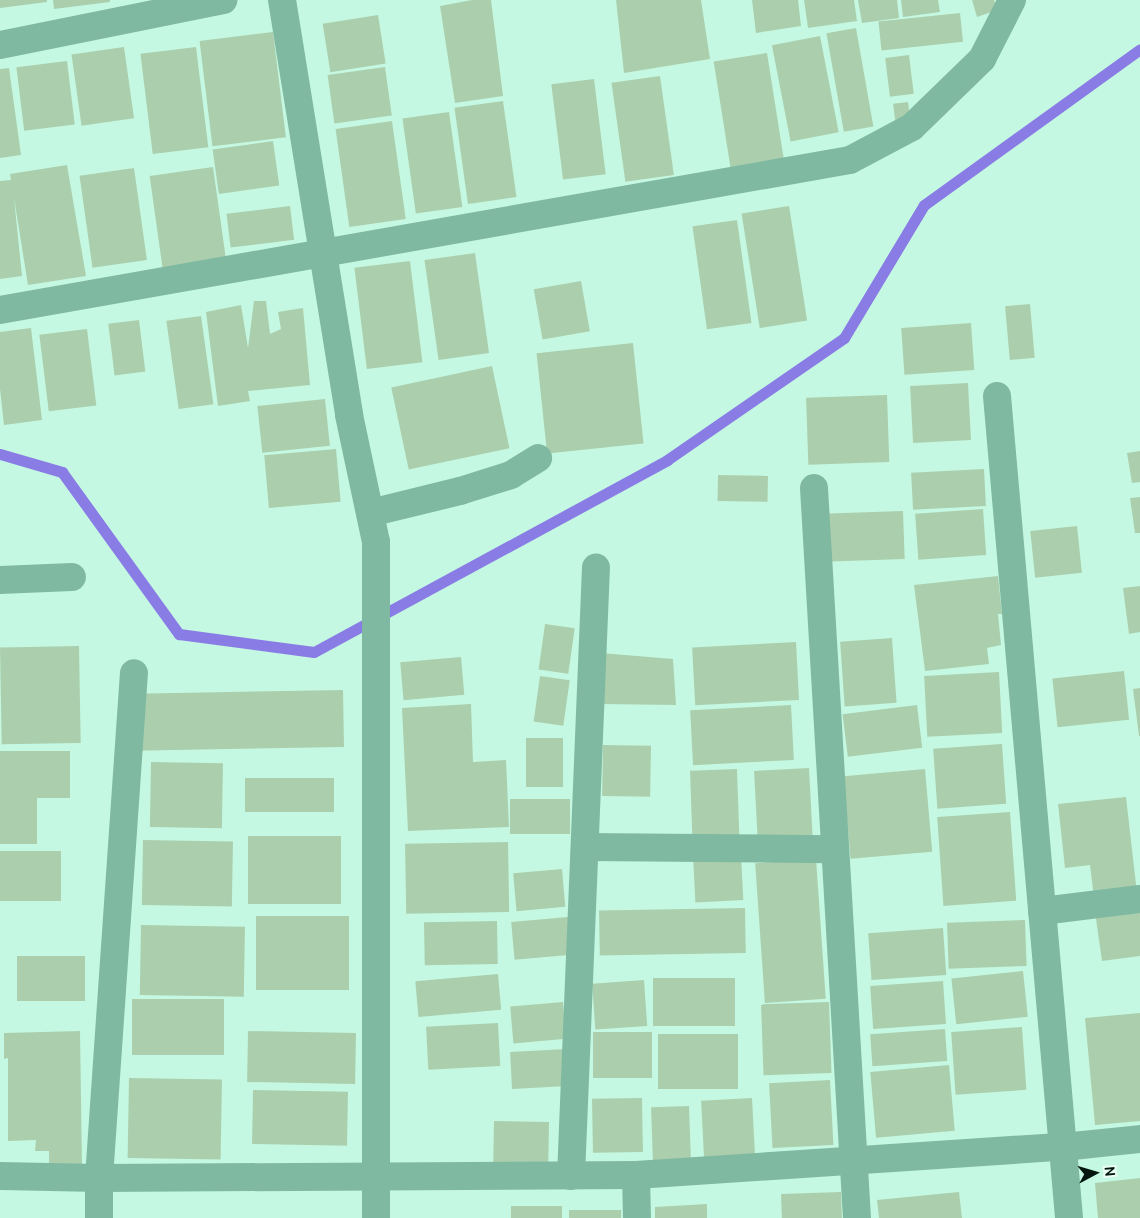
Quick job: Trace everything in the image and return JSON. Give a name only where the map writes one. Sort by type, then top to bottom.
[{"type":"street","points":[[0,45],[224,0]]},
{"type":"street","points":[[282,0],[349,415],[376,542],[374,619],[378,670],[376,1218]]},
{"type":"street","points":[[0,310],[850,160],[912,127],[982,59],[1012,0]]},
{"type":"street","points":[[997,396],[1070,1218]]},
{"type":"street","points":[[370,513],[460,491],[511,475],[538,458]]},
{"type":"street","points":[[814,488],[857,1218]]},
{"type":"street","points":[[570,1176],[596,568]]},
{"type":"street","points":[[0,580],[72,577]]},
{"type":"street","points":[[99,1218],[99,1178],[134,673]]},
{"type":"street","points":[[585,847],[834,849]]},
{"type":"street","points":[[1042,911],[1140,899]]},
{"type":"street","points":[[0,1176],[99,1178],[636,1175],[1063,1147],[1140,1139]]},
{"type":"street","points":[[636,1175],[637,1218]]},
{"type":"building","points":[[0,0],[47,0],[47,2],[0,8]]},
{"type":"building","points":[[53,0],[110,0],[110,2],[54,9]]},
{"type":"building","points":[[472,0],[491,0],[503,96],[455,103],[440,6]]},
{"type":"building","points":[[616,0],[701,0],[710,59],[624,73]]},
{"type":"building","points":[[752,0],[798,0],[801,26],[756,33]]},
{"type":"building","points":[[804,0],[854,0],[857,21],[808,28]]},
{"type":"building","points":[[858,0],[897,0],[899,18],[862,23]]},
{"type":"building","points":[[901,0],[938,0],[940,12],[903,17]]},
{"type":"building","points":[[972,0],[994,0],[997,10],[977,17]]},
{"type":"building","points":[[960,13],[963,42],[881,50],[878,22]]},
{"type":"building","points":[[378,15],[386,63],[330,72],[323,24]]},
{"type":"building","points":[[856,28],[873,126],[844,132],[826,33]]},
{"type":"building","points":[[273,32],[286,137],[212,146],[200,41]]},
{"type":"building","points":[[820,36],[839,132],[791,142],[772,45]]},
{"type":"building","points":[[124,47],[134,118],[82,126],[72,54]]},
{"type":"building","points":[[196,47],[208,147],[153,154],[140,54]]},
{"type":"building","points":[[767,53],[784,161],[731,169],[714,61]]},
{"type":"building","points":[[909,55],[914,94],[890,97],[885,58]]},
{"type":"building","points":[[67,61],[75,125],[24,131],[16,67]]},
{"type":"building","points":[[385,67],[392,116],[334,124],[328,75]]},
{"type":"building","points":[[9,68],[21,155],[0,158],[0,69]]},
{"type":"building","points":[[660,76],[674,175],[625,182],[611,83]]},
{"type":"building","points":[[594,79],[606,174],[563,180],[551,84]]},
{"type":"building","points":[[503,101],[516,197],[468,204],[454,108]]},
{"type":"building","points":[[908,102],[910,118],[895,120],[893,104]]},
{"type":"building","points":[[449,112],[462,207],[416,214],[402,119]]},
{"type":"building","points":[[392,121],[406,219],[349,227],[336,129]]},
{"type":"building","points":[[273,141],[279,186],[219,194],[213,149]]},
{"type":"building","points":[[67,165],[86,276],[28,285],[14,198],[22,276],[0,279],[0,181],[11,180],[10,174]]},
{"type":"building","points":[[213,167],[226,261],[163,270],[150,176]]},
{"type":"building","points":[[134,168],[147,260],[92,268],[80,176]]},
{"type":"building","points":[[290,206],[294,240],[231,248],[226,214]]},
{"type":"building","points":[[789,206],[807,321],[760,328],[742,214]]},
{"type":"building","points":[[737,220],[751,323],[707,329],[692,226]]},
{"type":"building","points":[[475,253],[489,353],[439,360],[424,260]]},
{"type":"building","points":[[410,261],[422,362],[367,369],[354,268]]},
{"type":"building","points":[[581,281],[590,331],[543,340],[534,289]]},
{"type":"building","points":[[254,301],[266,301],[270,334],[281,329],[278,312],[303,308],[310,385],[248,391],[250,401],[218,406],[206,312],[241,305],[248,348]]},
{"type":"building","points":[[1030,304],[1035,358],[1010,360],[1005,306]]},
{"type":"building","points":[[201,316],[213,404],[179,409],[166,321]]},
{"type":"building","points":[[139,320],[145,372],[115,375],[108,324]]},
{"type":"building","points":[[971,323],[974,370],[904,375],[901,328]]},
{"type":"building","points":[[31,328],[42,420],[4,425],[0,389],[0,332]]},
{"type":"building","points":[[87,329],[96,405],[49,411],[39,335]]},
{"type":"building","points":[[633,343],[644,443],[547,454],[537,353]]},
{"type":"building","points":[[492,366],[509,448],[409,470],[391,387]]},
{"type":"building","points":[[968,383],[971,440],[913,443],[910,386]]},
{"type":"building","points":[[887,395],[889,462],[808,465],[806,398]]},
{"type":"building","points":[[325,399],[330,446],[262,453],[257,406]]},
{"type":"building","points":[[336,449],[341,502],[269,508],[264,455]]},
{"type":"building","points":[[1140,451],[1140,482],[1132,483],[1127,453]]},
{"type":"building","points":[[984,469],[986,506],[913,510],[911,473]]},
{"type":"building","points":[[718,475],[768,476],[768,502],[718,501]]},
{"type":"building","points":[[1140,497],[1140,533],[1135,533],[1130,498]]},
{"type":"building","points":[[983,509],[986,555],[918,560],[915,514]]},
{"type":"building","points":[[903,511],[905,559],[831,562],[829,514]]},
{"type":"building","points":[[1077,526],[1082,573],[1035,578],[1030,531]]},
{"type":"building","points":[[998,576],[1002,614],[998,614],[1001,645],[987,648],[989,664],[925,671],[914,585]]},
{"type":"building","points":[[1140,586],[1140,632],[1129,634],[1123,588]]},
{"type":"building","points":[[545,624],[575,628],[568,674],[539,670]]},
{"type":"building","points":[[892,638],[897,703],[845,706],[840,642]]},
{"type":"building","points":[[796,642],[799,700],[695,705],[692,647]]},
{"type":"building","points":[[79,646],[81,743],[2,744],[0,647]]},
{"type":"building","points":[[601,653],[673,659],[676,705],[600,704]]},
{"type":"building","points":[[461,657],[464,695],[404,700],[400,662]]},
{"type":"building","points":[[1124,671],[1129,720],[1058,727],[1052,679]]},
{"type":"building","points":[[999,672],[1002,733],[927,737],[924,676]]},
{"type":"building","points":[[540,676],[570,680],[563,726],[534,722]]},
{"type":"building","points":[[1140,688],[1140,736],[1139,736],[1133,689]]},
{"type":"building","points":[[343,690],[344,747],[135,751],[134,694]]},
{"type":"building","points":[[471,704],[473,762],[506,760],[509,827],[408,831],[402,708]]},
{"type":"building","points":[[791,705],[794,760],[693,765],[690,710]]},
{"type":"building","points":[[917,705],[922,748],[848,757],[843,714]]},
{"type":"building","points":[[526,738],[563,738],[563,787],[526,787]]},
{"type":"building","points":[[1002,744],[1006,804],[937,809],[933,749]]},
{"type":"building","points":[[603,745],[651,746],[650,797],[602,796]]},
{"type":"building","points":[[0,751],[70,751],[70,798],[37,798],[37,844],[0,844]]},
{"type":"building","points":[[151,762],[223,763],[222,828],[150,827]]},
{"type":"building","points":[[809,768],[813,835],[758,838],[754,771]]},
{"type":"building","points":[[737,769],[740,843],[693,845],[690,771]]},
{"type":"building","points":[[925,769],[932,852],[851,859],[843,776]]},
{"type":"building","points":[[245,778],[334,778],[334,812],[245,812]]},
{"type":"building","points":[[1126,797],[1137,893],[1094,898],[1090,865],[1065,868],[1058,804]]},
{"type":"building","points":[[510,799],[570,799],[570,834],[510,834]]},
{"type":"building","points":[[1010,812],[1016,901],[943,906],[937,817]]},
{"type":"building","points":[[248,836],[341,836],[341,904],[248,904]]},
{"type":"building","points":[[143,840],[233,842],[232,907],[142,905]]},
{"type":"building","points":[[508,842],[509,912],[406,914],[405,844]]},
{"type":"building","points":[[0,851],[61,851],[61,901],[0,901]]},
{"type":"building","points":[[741,855],[743,900],[695,902],[693,858]]},
{"type":"building","points":[[816,859],[826,999],[765,1003],[755,863]]},
{"type":"building","points":[[562,869],[565,907],[516,911],[513,873]]},
{"type":"building","points":[[1140,907],[1140,956],[1102,961],[1095,912]]},
{"type":"building","points":[[745,908],[746,953],[600,956],[599,911]]},
{"type":"building","points":[[256,916],[349,916],[349,990],[256,990]]},
{"type":"building","points":[[568,917],[571,955],[515,960],[511,922]]},
{"type":"building","points":[[1025,920],[1027,966],[949,969],[947,923]]},
{"type":"building","points":[[497,921],[498,964],[425,965],[424,922]]},
{"type":"building","points":[[141,925],[245,927],[244,997],[140,995]]},
{"type":"building","points":[[943,928],[946,975],[871,980],[868,933]]},
{"type":"building","points":[[17,956],[85,956],[85,1001],[17,1001]]},
{"type":"building","points":[[1023,971],[1028,1017],[956,1024],[951,979]]},
{"type":"building","points":[[498,974],[501,1010],[418,1017],[415,981]]},
{"type":"building","points":[[653,978],[735,978],[735,1026],[653,1026]]},
{"type":"building","points":[[644,980],[647,1026],[595,1030],[592,984]]},
{"type":"building","points":[[943,981],[946,1024],[873,1029],[870,986]]},
{"type":"building","points":[[132,999],[224,999],[224,1055],[132,1055]]},
{"type":"building","points":[[563,1002],[566,1039],[513,1043],[510,1007]]},
{"type":"building","points":[[829,1002],[831,1073],[764,1075],[761,1004]]},
{"type":"building","points":[[1140,1013],[1140,1121],[1095,1125],[1085,1018]]},
{"type":"building","points":[[498,1023],[500,1066],[428,1070],[426,1027]]},
{"type":"building","points":[[1022,1027],[1026,1090],[956,1095],[951,1032]]},
{"type":"building","points":[[945,1029],[947,1061],[872,1066],[870,1034]]},
{"type":"building","points":[[80,1031],[82,1167],[49,1167],[49,1151],[35,1151],[36,1140],[8,1141],[8,1058],[4,1059],[4,1033]]},
{"type":"building","points":[[248,1031],[356,1033],[355,1084],[247,1082]]},
{"type":"building","points":[[593,1032],[652,1032],[652,1078],[593,1078]]},
{"type":"building","points":[[658,1034],[738,1034],[738,1089],[658,1089]]},
{"type":"building","points":[[566,1049],[568,1086],[512,1089],[510,1052]]},
{"type":"building","points":[[949,1065],[955,1131],[876,1138],[870,1072]]},
{"type":"building","points":[[129,1078],[222,1080],[221,1160],[128,1158]]},
{"type":"building","points":[[830,1080],[833,1145],[772,1148],[769,1083]]},
{"type":"building","points":[[253,1090],[348,1092],[347,1146],[252,1144]]},
{"type":"building","points":[[642,1098],[643,1152],[593,1153],[592,1099]]},
{"type":"building","points":[[752,1098],[755,1160],[704,1163],[701,1101]]},
{"type":"building","points":[[689,1106],[691,1162],[653,1163],[651,1107]]},
{"type":"building","points":[[494,1121],[549,1122],[548,1171],[493,1170]]},
{"type":"building","points":[[1140,1178],[1140,1218],[1098,1218],[1095,1183]]},
{"type":"building","points":[[841,1192],[842,1218],[782,1218],[781,1194]]},
{"type":"building","points":[[959,1192],[962,1218],[879,1218],[877,1200]]},
{"type":"building","points":[[707,1204],[707,1218],[655,1218],[655,1207]]},
{"type":"building","points":[[511,1206],[562,1206],[562,1218],[511,1218]]},
{"type":"building","points":[[569,1210],[621,1210],[621,1218],[569,1218]]},
{"type":"waterway","points":[[0,454],[62,472],[179,634],[314,652],[667,460],[844,338],[924,205],[1140,49]]}]
